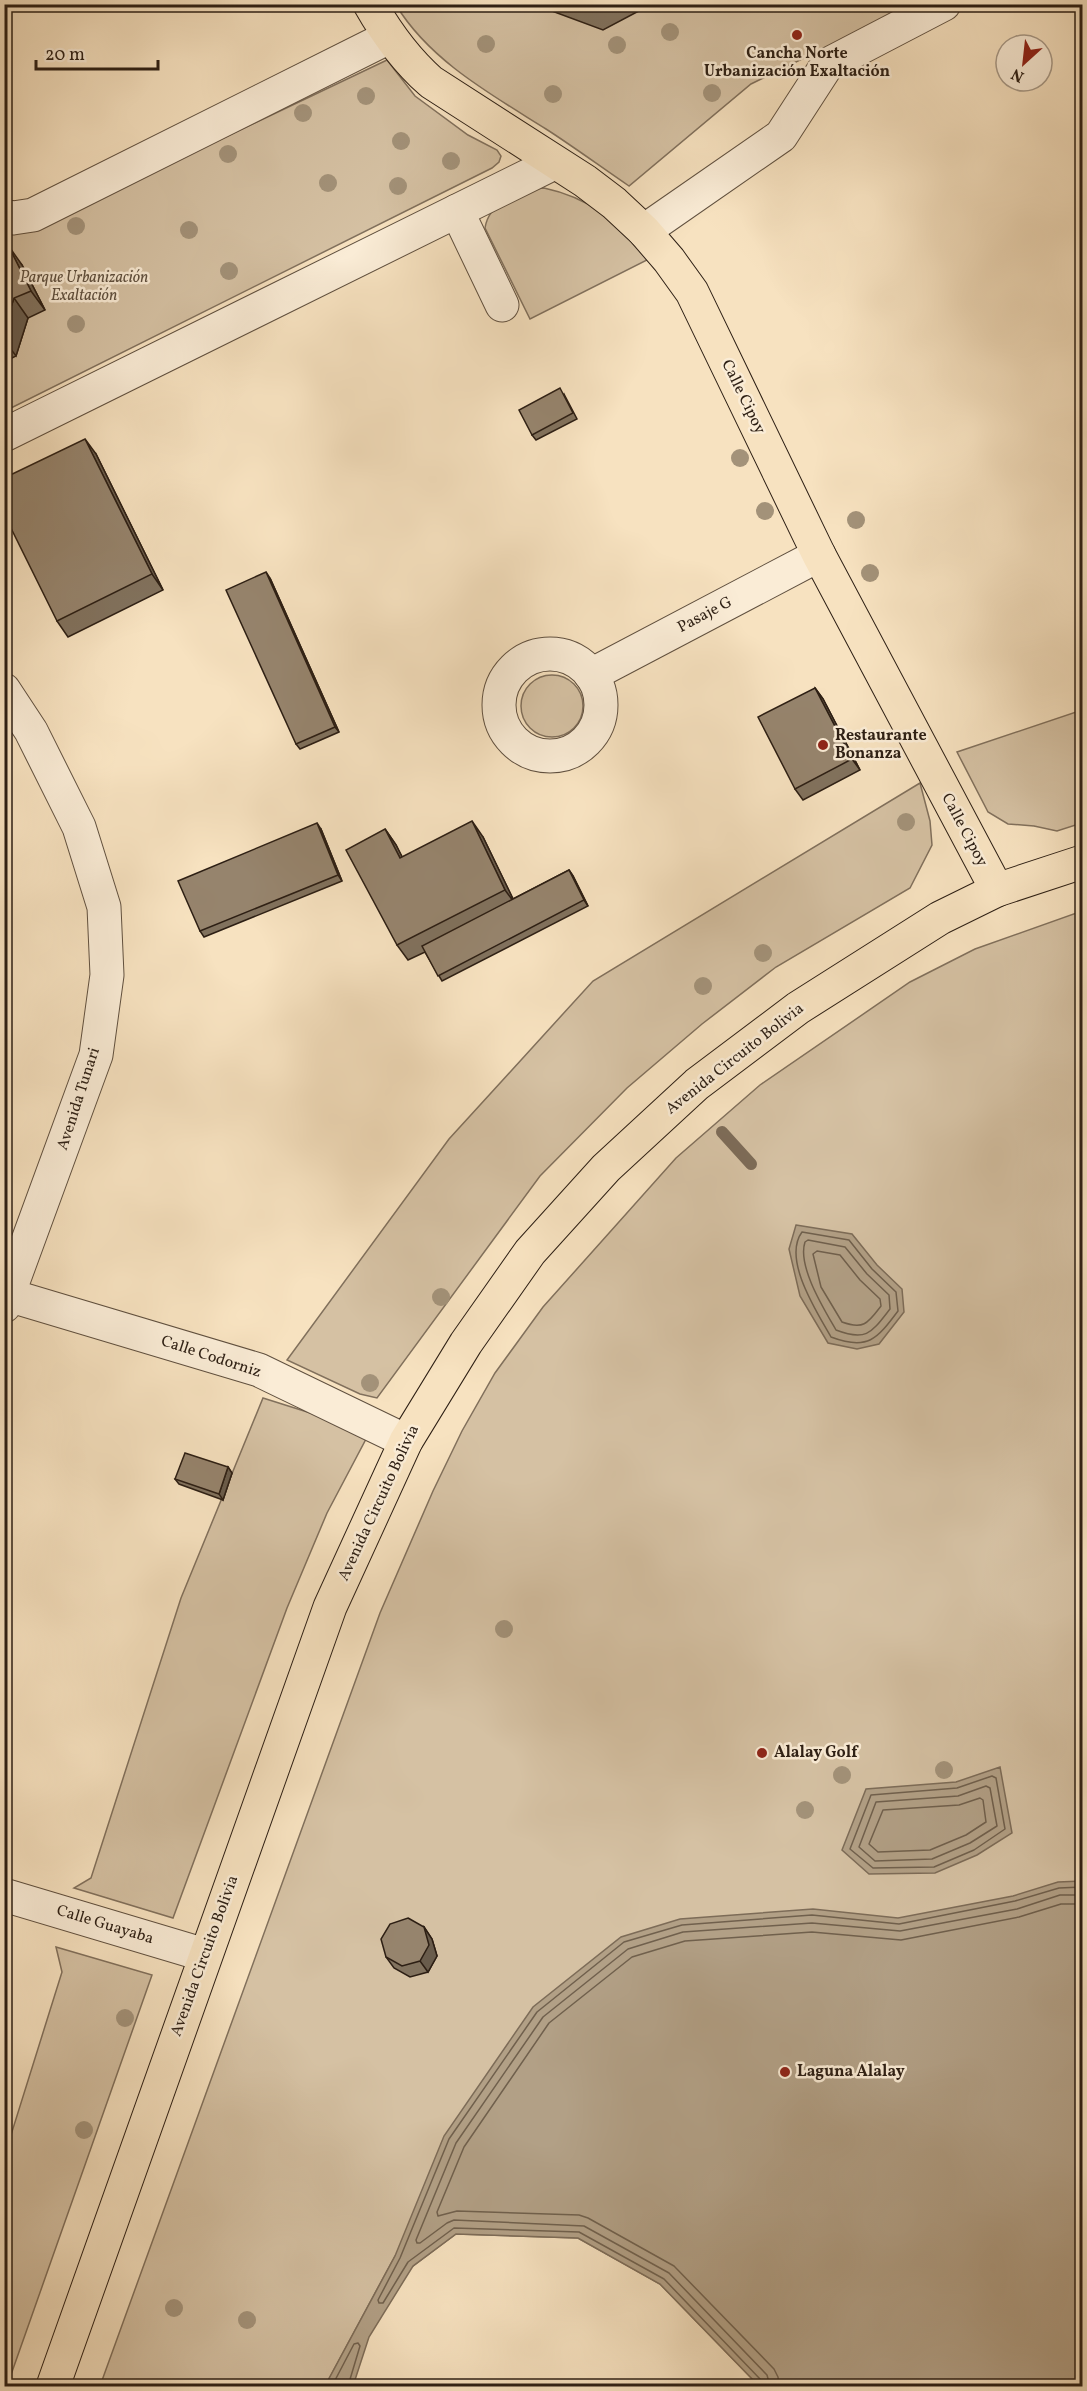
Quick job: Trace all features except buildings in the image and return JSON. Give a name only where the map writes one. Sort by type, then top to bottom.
[{"type":"main road","name":"Calle Cipoy","points":[[370,4],[389,37],[412,65],[431,82],[554,164],[585,181],[614,203],[644,231],[692,292],[819,555],[997,890]]},
{"type":"main road","name":"Avenida Circuito Bolivia","points":[[53,2386],[330,1607],[406,1441],[466,1343],[530,1252],[606,1168],[697,1084],[798,1008],[940,918],[997,890],[1083,862]]},
{"type":"street","points":[[644,231],[781,136],[827,65],[944,4]]},
{"type":"street","points":[[4,216],[13,218],[33,215],[389,37]]},
{"type":"street","points":[[4,435],[554,164]]},
{"type":"street","points":[[457,211],[502,305]]},
{"type":"street","name":"Pasaje G","points":[[591,675],[819,555]]},
{"type":"street","name":"Avenida Tunari","points":[[4,690],[31,731],[79,827],[104,907],[106,975],[96,1055],[6,1300]]},
{"type":"street","name":"Calle Codorniz","points":[[6,1300],[259,1371],[406,1441]]},
{"type":"street","name":"Calle Guayaba","points":[[4,1895],[205,1955]]},
{"type":"green space","points":[[396,5],[912,5],[751,84],[629,186],[484,90],[444,60],[410,25]]},
{"type":"green space","name":"Parque Urbanización Exaltación","points":[[387,60],[415,96],[468,135],[497,150],[501,156],[499,162],[492,168],[5,411],[5,233],[23,232],[39,226]]},
{"type":"green space","points":[[544,188],[575,198],[603,213],[627,234],[647,260],[530,319],[485,228],[488,219],[499,204],[516,194]]},
{"type":"green space","points":[[552,675],[569,680],[574,684],[578,689],[583,706],[578,723],[574,728],[569,732],[552,737],[535,732],[530,728],[526,723],[521,706],[526,689],[530,684],[535,680]]},
{"type":"green space","points":[[1082,710],[1082,823],[1057,831],[1008,824],[988,812],[957,752]]},
{"type":"green space","points":[[920,783],[930,821],[932,845],[910,888],[776,967],[702,1024],[627,1088],[540,1176],[377,1398],[360,1394],[287,1360],[449,1139],[593,981]]},
{"type":"green space","points":[[1082,911],[1082,2386],[759,2386],[660,2284],[578,2238],[456,2234],[413,2266],[395,2256],[325,2386],[100,2386],[380,1613],[433,1491],[462,1431],[495,1373],[543,1307],[676,1158],[760,1085],[910,982],[975,949]]},
{"type":"green space","points":[[263,1398],[320,1416],[366,1439],[327,1513],[287,1608],[173,1918],[74,1888],[91,1878],[181,1598]]},
{"type":"green space","points":[[56,1947],[152,1975],[7,2386],[5,2386],[5,2154],[62,1972]]},
{"type":"water","points":[[796,1225],[852,1234],[877,1265],[902,1289],[904,1312],[879,1344],[857,1349],[828,1343],[800,1296],[789,1249]]},
{"type":"water","points":[[1000,1767],[1012,1833],[977,1855],[935,1873],[869,1874],[842,1850],[866,1789],[956,1782]]},
{"type":"water","name":"Laguna Alalay","points":[[1082,1881],[1082,2386],[759,2386],[660,2284],[578,2238],[456,2234],[413,2266],[369,2337],[353,2386],[325,2386],[395,2256],[444,2136],[533,2007],[621,1937],[680,1919],[813,1909],[898,1918],[1013,1896],[1058,1882]]},
{"type":"waterway","points":[[722,1132],[751,1164]]},
{"type":"place","name":"Cancha Norte Urbanización Exaltación","points":[[797,35]]},
{"type":"place","name":"Restaurante Bonanza","points":[[823,745]]},
{"type":"place","name":"Alalay Golf","points":[[762,1753]]},
{"type":"place","name":"Laguna Alalay","points":[[785,2072]]}]
